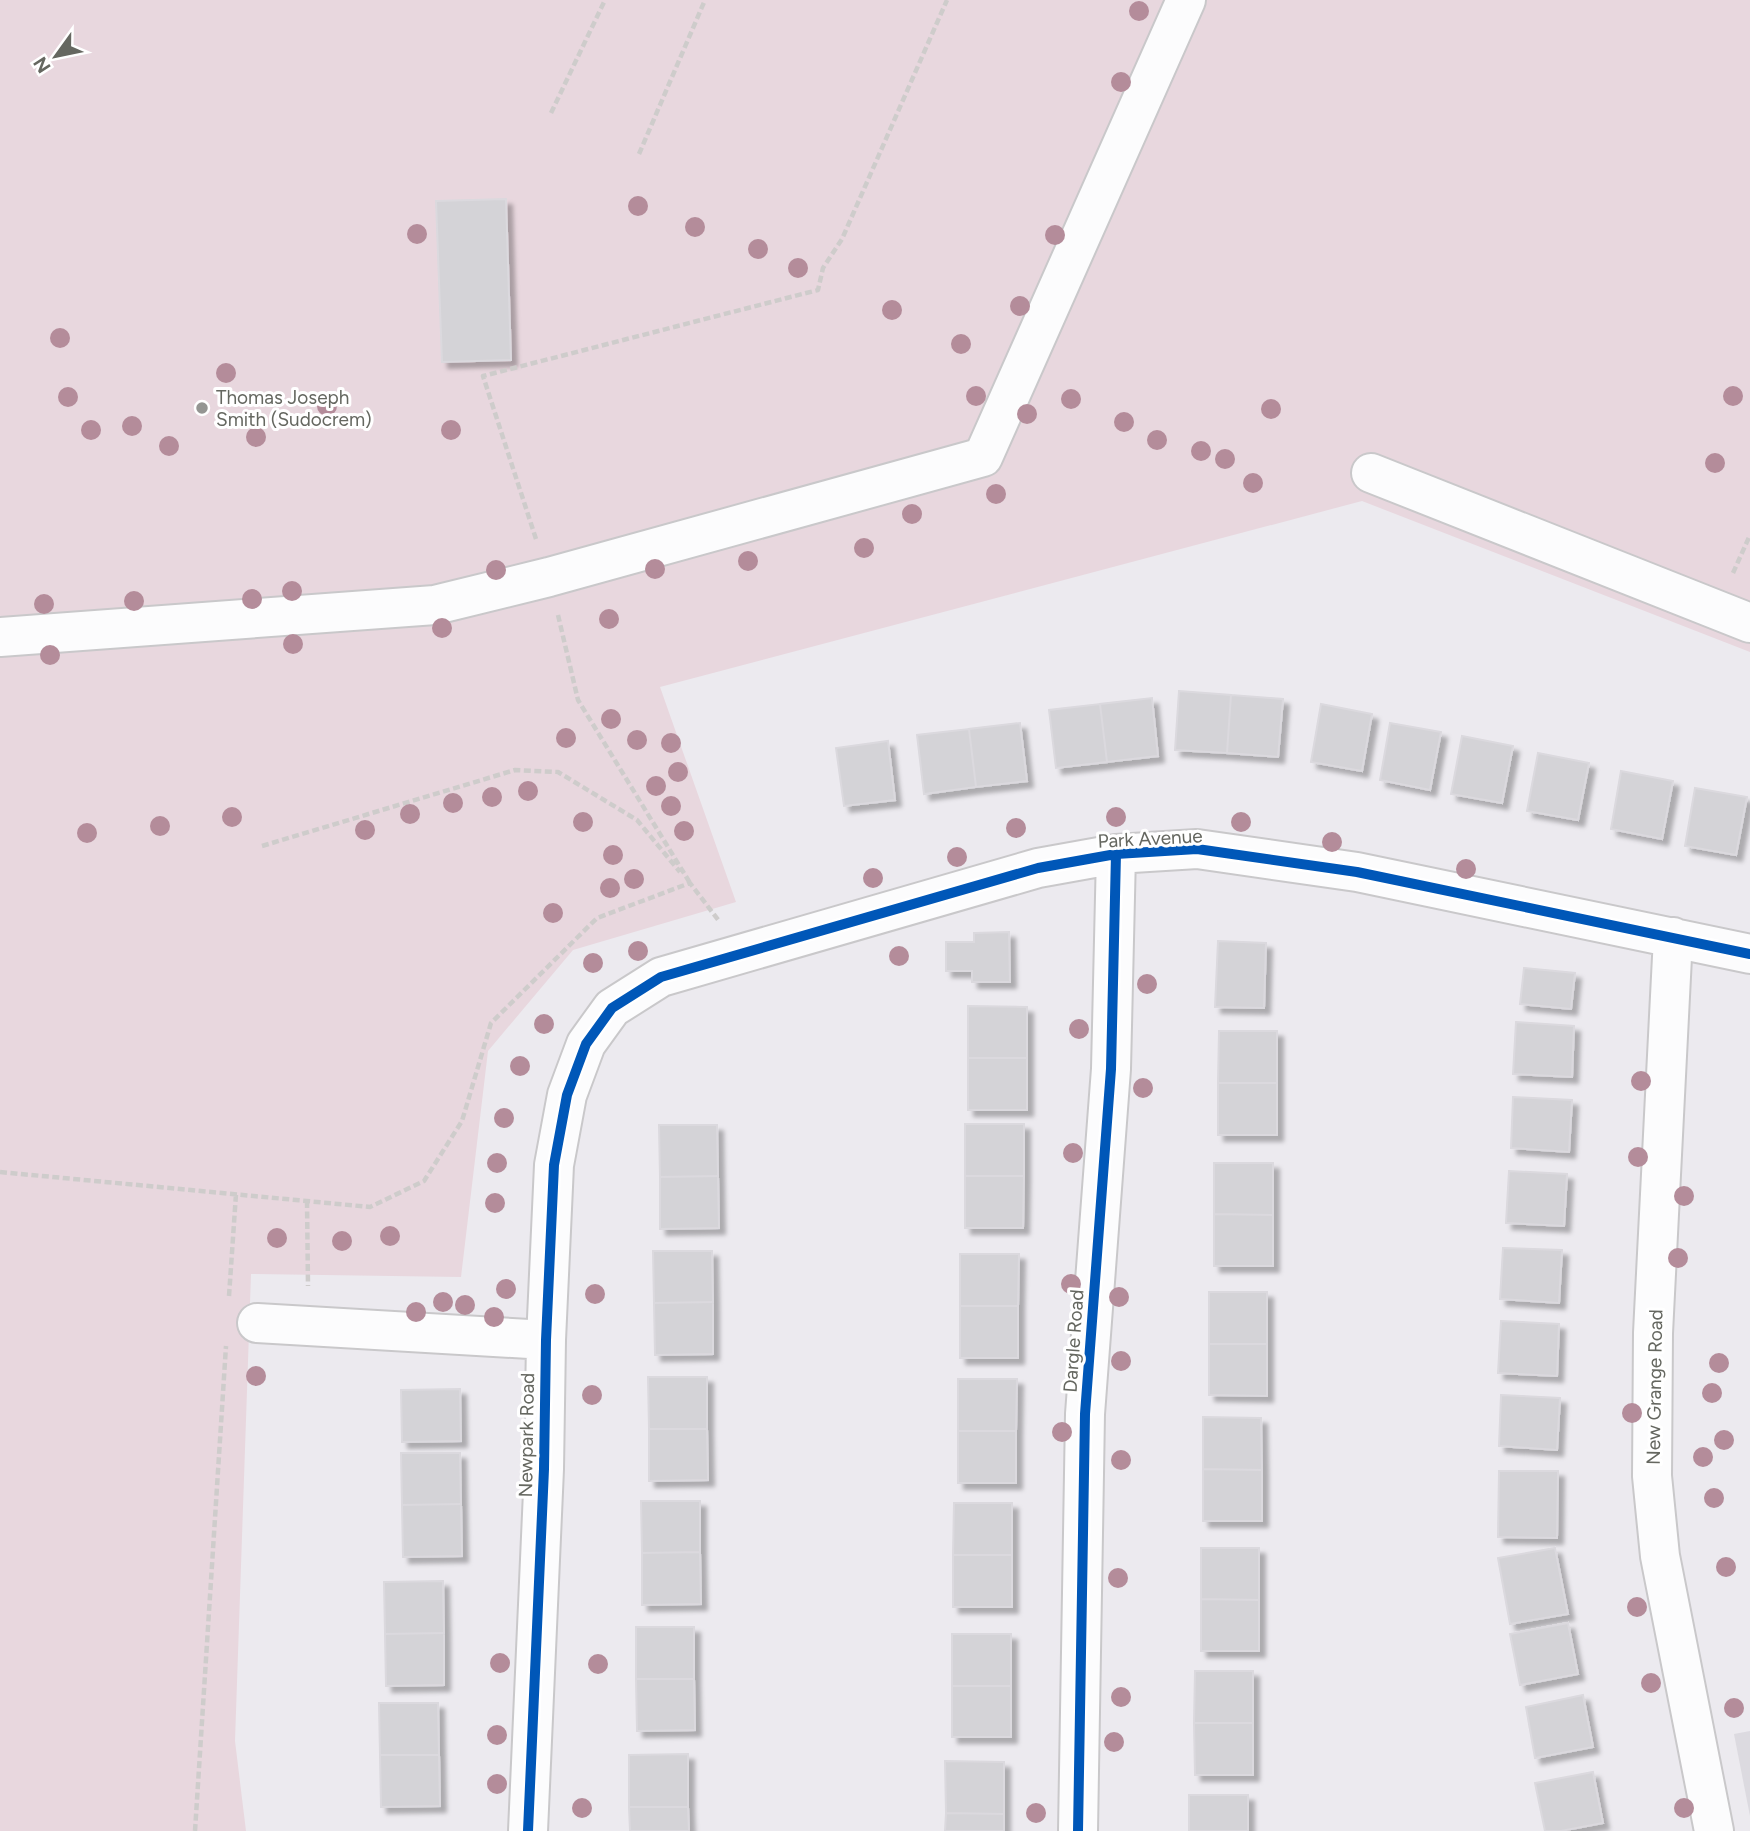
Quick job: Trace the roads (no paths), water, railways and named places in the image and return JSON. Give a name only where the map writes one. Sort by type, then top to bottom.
[{"type":"street","points":[[0,637],[436,605],[549,577],[984,457],[1186,0]]},
{"type":"street","points":[[1371,473],[1750,623]]},
{"type":"street","name":"Park Avenue","points":[[586,1044],[612,1008],[661,976],[1038,868],[1116,854],[1197,849],[1357,872],[1750,954]]},
{"type":"street","name":"Dargle Road","points":[[1078,1831],[1085,1414],[1111,1069],[1116,854]]},
{"type":"street","name":"New Grange Road","points":[[1673,937],[1653,1332],[1652,1476],[1660,1556],[1714,1831]]},
{"type":"street","name":"Newpark Road","points":[[528,1831],[544,1469],[545,1340],[554,1165],[567,1095],[586,1044]]},
{"type":"street","points":[[237,1322],[545,1340]]},
{"type":"place","name":"Thomas Joseph Smith (Sudocrem)","points":[[202,408]]}]
